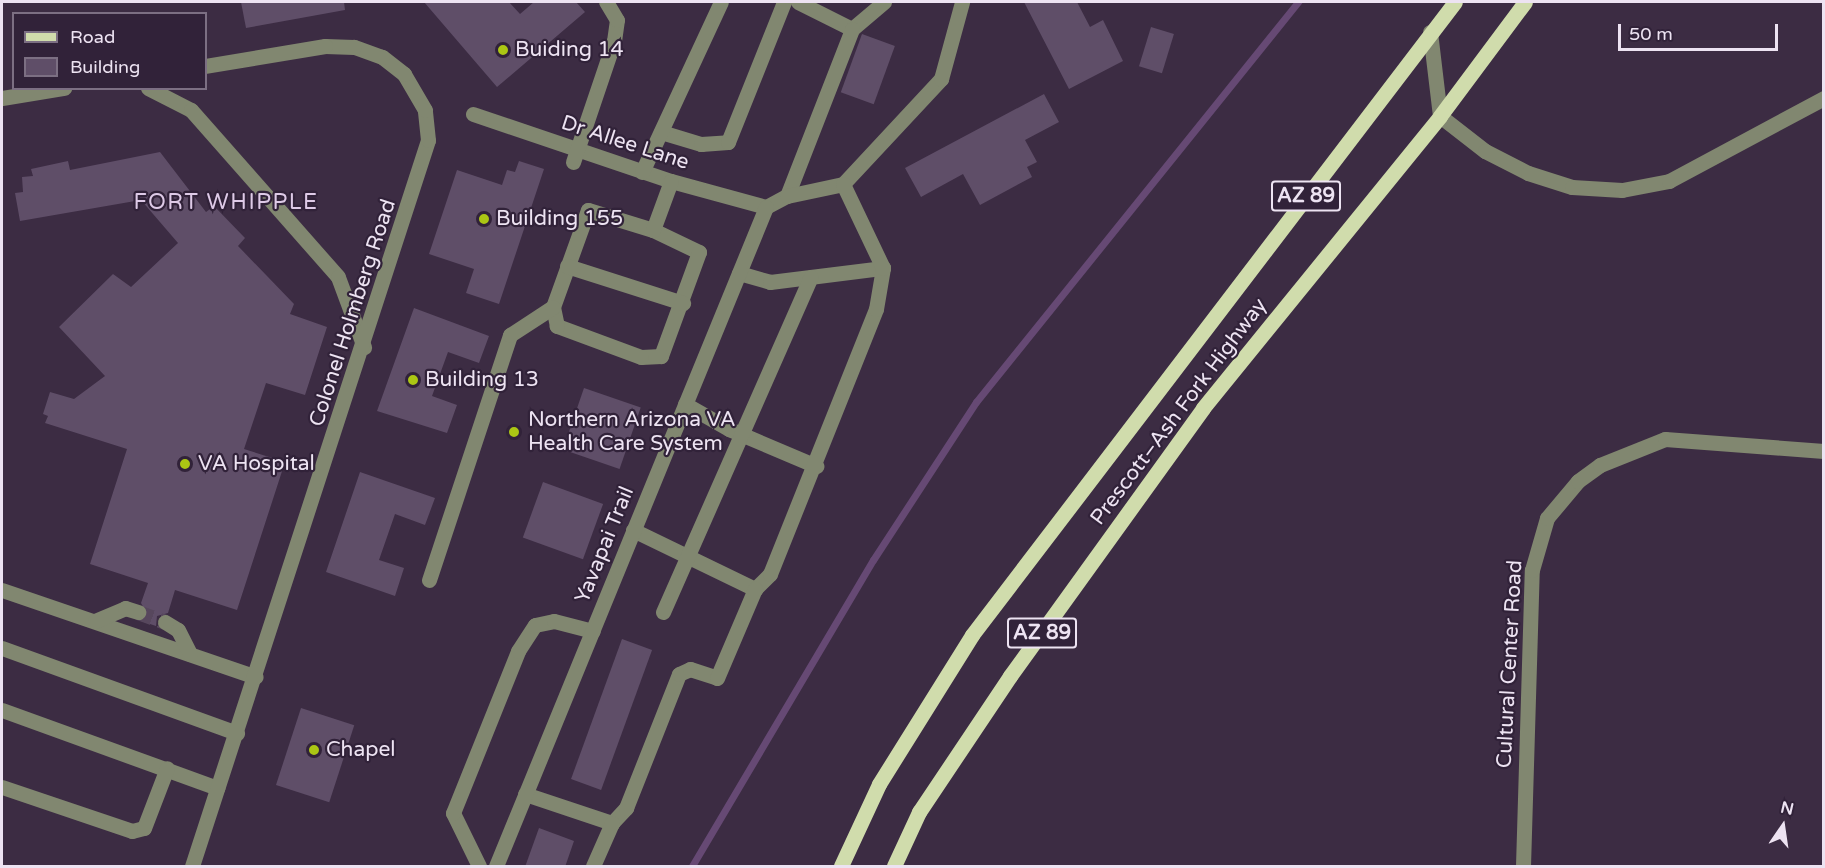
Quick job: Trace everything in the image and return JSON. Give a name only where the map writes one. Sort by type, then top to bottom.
[{"type":"main road","name":"Prescott–Ash Fork Highway","points":[[841,867],[879,784],[972,635],[1455,2]]},
{"type":"main road","name":"Prescott–Ash Fork Highway","points":[[894,867],[920,812],[1010,676],[1203,408],[1440,116],[1525,2]]},
{"type":"lane","points":[[575,156],[615,41],[617,20],[606,2]]},
{"type":"lane","points":[[642,172],[721,2]]},
{"type":"lane","points":[[661,132],[701,144],[728,142],[784,2]]},
{"type":"lane","points":[[798,2],[852,29]]},
{"type":"lane","points":[[786,196],[852,29],[884,2]]},
{"type":"lane","points":[[766,207],[786,196],[843,184],[941,79],[962,2]]},
{"type":"lane","points":[[1431,32],[1440,116],[1485,151],[1528,173],[1572,187],[1622,190],[1669,181],[1824,98]]},
{"type":"lane","name":"Colonel Holmberg Road","points":[[192,867],[422,170],[428,140],[425,110],[404,74],[381,57],[354,47],[325,46],[207,66]]},
{"type":"lane","points":[[2,98],[52,90]]},
{"type":"lane","points":[[152,90],[191,110],[338,277],[364,347]]},
{"type":"lane","name":"Dr Allee Lane","points":[[472,114],[575,156],[642,172],[766,207]]},
{"type":"lane","points":[[653,230],[670,181]]},
{"type":"lane","points":[[594,867],[612,823],[626,808],[679,674],[690,669],[717,678],[755,589],[770,574],[816,466],[876,309],[883,268],[843,184]]},
{"type":"lane","name":"Yavapai Trail","points":[[496,867],[766,207]]},
{"type":"lane","points":[[588,210],[653,230],[698,249],[683,303],[661,356],[641,357],[557,326],[553,307],[588,210]]},
{"type":"lane","points":[[567,266],[683,303]]},
{"type":"lane","points":[[739,273],[770,282],[883,268]]},
{"type":"lane","points":[[663,612],[744,435],[811,277]]},
{"type":"lane","points":[[429,580],[510,335],[553,307]]},
{"type":"lane","points":[[685,404],[744,435],[816,466]]},
{"type":"lane","name":"Cultural Center Road","points":[[1522,867],[1532,570],[1547,519],[1578,481],[1599,465],[1665,439],[1824,451]]},
{"type":"lane","points":[[633,530],[688,560],[755,589]]},
{"type":"lane","points":[[2,590],[256,677]]},
{"type":"lane","points":[[95,621],[125,608],[138,612]]},
{"type":"lane","points":[[478,867],[453,813],[518,651],[535,625],[554,621],[593,631]]},
{"type":"lane","points":[[165,622],[178,630],[190,654]]},
{"type":"lane","points":[[2,648],[237,733]]},
{"type":"lane","points":[[2,710],[217,788]]},
{"type":"lane","points":[[2,787],[132,831],[144,828],[167,768]]},
{"type":"lane","points":[[525,794],[612,823]]},
{"type":"building","points":[[241,2],[344,2],[345,10],[246,28]]},
{"type":"building","name":"Buiding 14","points":[[424,2],[509,2],[520,14],[534,2],[576,2],[585,12],[497,87]]},
{"type":"building","points":[[1024,2],[1077,2],[1090,27],[1103,20],[1123,61],[1069,89]]},
{"type":"building","points":[[1151,27],[1174,34],[1162,73],[1139,66]]},
{"type":"building","points":[[862,34],[895,46],[874,104],[841,92]]},
{"type":"building","points":[[1044,94],[1059,122],[1025,140],[1037,162],[1027,167],[1032,177],[980,205],[963,174],[921,197],[905,168]]},
{"type":"building","points":[[160,152],[206,212],[214,206],[245,238],[238,246],[294,304],[290,314],[327,327],[305,395],[266,383],[244,449],[285,462],[237,610],[175,590],[168,613],[157,616],[156,626],[141,621],[147,614],[141,603],[148,583],[90,564],[127,449],[45,423],[48,416],[43,414],[50,392],[74,399],[105,376],[59,327],[113,274],[131,287],[178,243],[141,200],[20,221],[15,193],[23,192],[22,177],[33,176],[31,169],[68,161],[70,170]]},
{"type":"building","name":"Building 155","points":[[519,161],[544,169],[499,304],[466,293],[474,269],[429,254],[457,170],[502,185],[507,170],[515,172]]},
{"type":"building","name":"Building 13","points":[[414,308],[489,336],[479,363],[448,352],[432,396],[457,405],[447,433],[377,411]]},
{"type":"building","points":[[584,388],[641,408],[620,469],[563,449]]},
{"type":"building","points":[[360,472],[435,498],[425,525],[395,514],[379,560],[404,568],[395,596],[326,572]]},
{"type":"building","points":[[543,482],[603,504],[583,559],[523,537]]},
{"type":"building","points":[[622,639],[652,650],[601,790],[571,779]]},
{"type":"building","points":[[301,708],[354,725],[329,802],[276,785]]},
{"type":"building","points":[[539,828],[574,841],[565,867],[525,867]]},
{"type":"waterway","points":[[692,866],[873,560],[976,402],[1298,2]]},
{"type":"tunnel","points":[[138,612],[165,622]]},
{"type":"place","name":"Buiding 14","points":[[503,50]]},
{"type":"place","name":"Building 155","points":[[484,219]]},
{"type":"place","name":"Building 13","points":[[413,380]]},
{"type":"place","name":"Northern Arizona VA Health Care System","points":[[514,432]]},
{"type":"place","name":"VA Hospital","points":[[185,464]]},
{"type":"place","name":"Chapel","points":[[314,750]]},
{"type":"district","name":"FORT WHIPPLE","points":[[226,203]]}]
